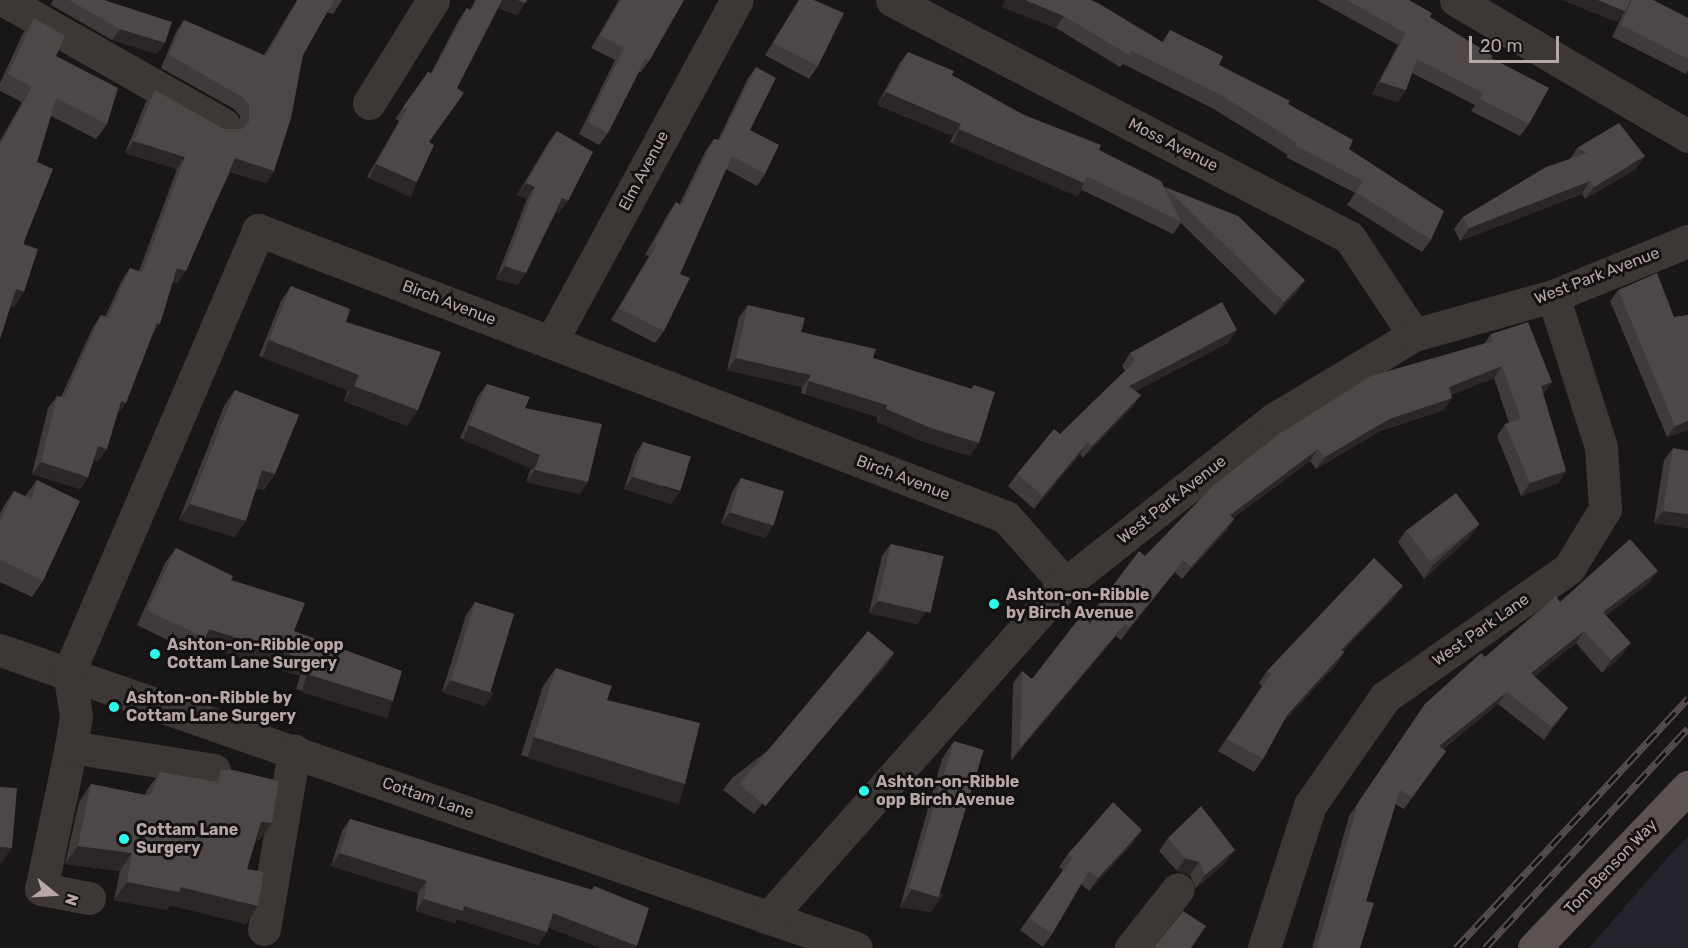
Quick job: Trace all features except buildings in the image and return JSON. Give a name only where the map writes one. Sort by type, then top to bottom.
[{"type":"main road","name":"Tom Benson Way","points":[[1544,938],[1688,787]]},
{"type":"street","points":[[4,0],[224,125]]},
{"type":"street","points":[[369,103],[433,0]]},
{"type":"street","name":"Elm Avenue","points":[[551,342],[737,0]]},
{"type":"street","name":"Moss Avenue","points":[[892,0],[1349,237],[1414,335]]},
{"type":"street","points":[[1456,0],[1688,136]]},
{"type":"street","name":"Birch Avenue","points":[[69,672],[258,230],[1006,517],[1065,585]]},
{"type":"street","name":"West Park Avenue","points":[[768,918],[1065,585],[1274,419],[1414,335],[1553,296],[1688,241]]},
{"type":"street","name":"West Park Lane","points":[[1264,948],[1310,805],[1385,698],[1569,568],[1605,509],[1601,447],[1553,296]]},
{"type":"street","name":"Cottam Lane","points":[[0,650],[69,672],[856,948]]},
{"type":"street","points":[[69,672],[76,716],[41,889],[89,898]]},
{"type":"street","points":[[71,747],[214,770]]},
{"type":"street","points":[[264,928],[294,751]]},
{"type":"street","points":[[1131,948],[1178,889]]},
{"type":"shaded area","points":[[1688,836],[1688,948],[1589,948],[1667,858]]},
{"type":"railway","points":[[1456,948],[1688,698]]},
{"type":"railway","points":[[1485,948],[1688,728]]},
{"type":"place","name":"Ashton-on-Ribble by Birch Avenue","points":[[994,604]]},
{"type":"place","name":"Ashton-on-Ribble opp Cottam Lane Surgery","points":[[155,654]]},
{"type":"place","name":"Ashton-on-Ribble by Cottam Lane Surgery","points":[[114,707]]},
{"type":"place","name":"Ashton-on-Ribble opp Birch Avenue","points":[[864,791]]},
{"type":"place","name":"Cottam Lane Surgery","points":[[124,839]]}]
